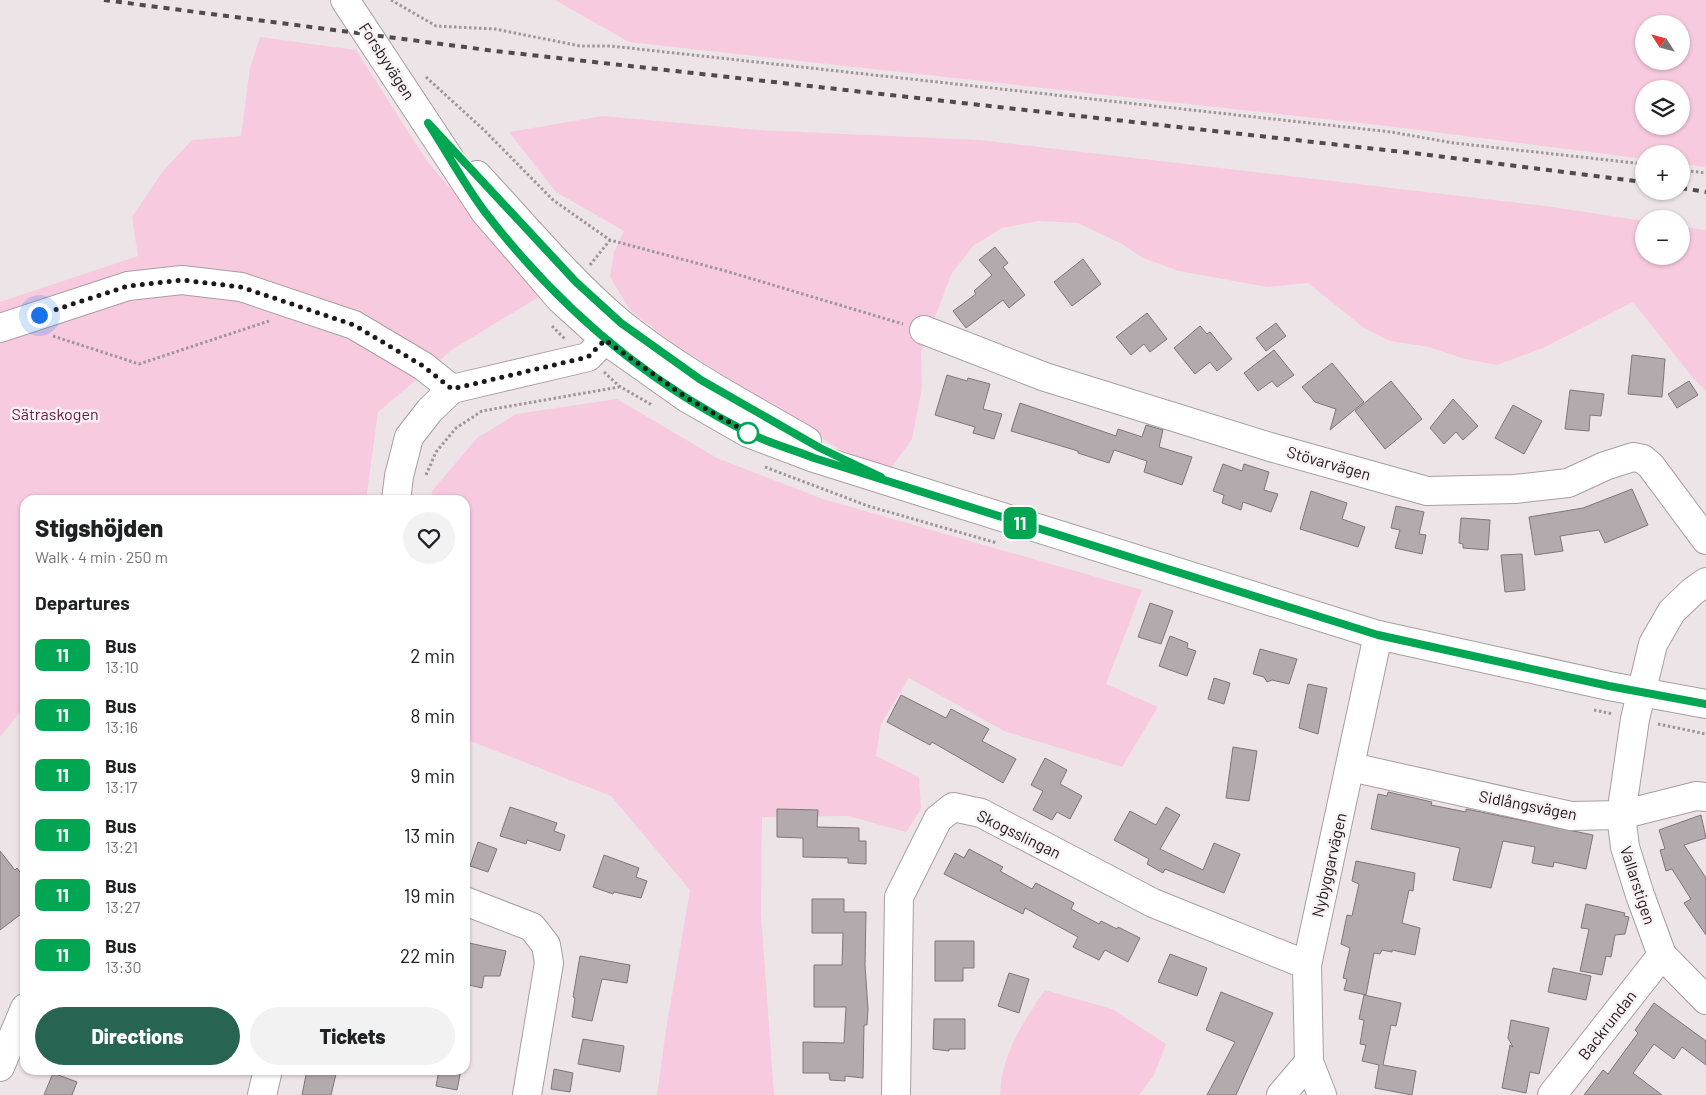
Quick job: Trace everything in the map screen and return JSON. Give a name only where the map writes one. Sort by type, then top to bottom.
[{"type":"street","name":"Forsbyvägen","points":[[345,0],[485,212],[561,300],[613,331],[687,398],[748,433],[814,458],[1378,635],[1599,684],[1706,704]]},
{"type":"street","points":[[0,328],[128,286],[182,280],[241,287],[354,325],[423,366],[452,389]]},
{"type":"street","name":"Stövarvägen","points":[[924,330],[1045,377],[1270,447],[1427,491],[1515,489],[1568,483],[1605,466],[1634,457],[1638,458],[1651,466],[1706,540]]},
{"type":"street","points":[[396,495],[398,476],[409,437],[430,410],[452,389],[588,357],[613,331]]},
{"type":"street","name":"Vallarstigen","points":[[1706,582],[1672,611],[1653,644],[1641,691],[1621,815],[1625,847],[1662,954],[1706,1000]]},
{"type":"street","name":"Nybyggarvägen","points":[[1322,1095],[1309,1062],[1306,965],[1351,767],[1378,635]]},
{"type":"street","name":"Sidlångsvägen","points":[[1351,767],[1572,816],[1621,815],[1696,796],[1706,797]]},
{"type":"street","name":"Skogsslingan","points":[[896,1095],[899,897],[938,819],[953,807],[981,813],[1154,903],[1306,965]]},
{"type":"street","points":[[470,903],[532,927],[546,945],[549,963],[527,1095]]},
{"type":"street","name":"Backrundan","points":[[1552,1095],[1662,954]]},
{"type":"street","points":[[0,1066],[20,1020]]},
{"type":"street","points":[[1282,1095],[1309,1062]]},
{"type":"street","points":[[262,1095],[267,1075]]},
{"type":"path","points":[[391,0],[436,26],[495,29],[580,46],[611,46],[1157,105],[1635,163]]},
{"type":"path","points":[[423,74],[485,131],[553,200],[610,240],[726,271],[924,330]]},
{"type":"path","points":[[1690,171],[1706,173]]},
{"type":"path","points":[[44,339],[54,336],[138,364],[270,321]]},
{"type":"path","points":[[423,481],[436,452],[456,428],[482,411],[619,386]]},
{"type":"green space","points":[[555,0],[1706,0],[1706,167],[1690,165],[1690,145],[1635,145],[1635,158],[1387,126],[629,42]]},
{"type":"green space","name":"Sätraskogen","points":[[260,37],[356,50],[427,161],[542,295],[453,349],[378,412],[367,495],[20,495],[20,712],[0,737],[0,302],[138,256],[132,217],[163,171],[192,140],[241,136],[250,68]]},
{"type":"green space","points":[[603,116],[759,130],[980,140],[1546,206],[1635,220],[1635,265],[1690,265],[1690,228],[1706,230],[1706,391],[1693,378],[1633,302],[1543,348],[1497,365],[1465,359],[1429,347],[1390,341],[1364,328],[1308,283],[1267,287],[1179,271],[1143,258],[1122,244],[1078,223],[1038,221],[1002,228],[973,246],[952,273],[921,353],[922,388],[912,439],[891,468],[841,450],[668,340],[630,310],[610,277],[614,252],[624,231],[556,192],[509,132]]},
{"type":"green space","points":[[617,399],[717,458],[823,499],[1142,590],[1106,684],[1158,707],[1122,767],[1004,731],[909,678],[881,724],[876,756],[919,777],[921,809],[906,832],[848,816],[762,817],[761,914],[774,1095],[657,1095],[690,890],[611,796],[470,741],[470,495],[432,495],[432,491],[477,438],[516,414]]},
{"type":"green space","points":[[1045,990],[1112,1009],[1166,1044],[1154,1075],[1139,1095],[1000,1095],[1004,1066],[1009,1053],[1021,1027]]},
{"type":"building","points":[[995,247],[1008,263],[1003,267],[1025,295],[1009,308],[1003,300],[966,328],[953,311],[976,294],[974,291],[992,275],[979,260]]},
{"type":"building","points":[[1083,259],[1101,284],[1072,306],[1054,282]]},
{"type":"building","points":[[1147,313],[1167,339],[1150,352],[1144,344],[1131,355],[1116,337]]},
{"type":"building","points":[[1276,323],[1286,336],[1266,351],[1256,338]]},
{"type":"building","points":[[1200,326],[1207,334],[1210,332],[1232,359],[1217,371],[1210,362],[1195,374],[1174,348]]},
{"type":"building","points":[[1274,350],[1294,375],[1277,387],[1272,381],[1258,391],[1244,373]]},
{"type":"building","points":[[1632,355],[1665,359],[1662,397],[1628,394]]},
{"type":"building","points":[[1332,363],[1364,402],[1330,430],[1336,409],[1315,402],[1302,387]]},
{"type":"building","points":[[947,375],[967,381],[968,378],[990,384],[983,409],[1002,414],[994,439],[973,433],[975,427],[935,415]]},
{"type":"building","points":[[1391,381],[1422,419],[1385,449],[1355,411]]},
{"type":"building","points":[[1689,381],[1698,395],[1677,408],[1668,394]]},
{"type":"building","points":[[1570,390],[1604,394],[1601,416],[1590,415],[1589,431],[1565,429]]},
{"type":"building","points":[[1453,399],[1478,426],[1463,440],[1456,432],[1444,444],[1430,428]]},
{"type":"building","points":[[1020,403],[1116,436],[1118,429],[1142,437],[1146,425],[1163,430],[1159,447],[1192,457],[1182,485],[1144,472],[1147,461],[1114,450],[1109,463],[1078,453],[1078,451],[1011,431]]},
{"type":"building","points":[[1513,405],[1542,421],[1524,454],[1495,438]]},
{"type":"building","points":[[1223,464],[1242,471],[1244,464],[1269,472],[1264,490],[1278,494],[1271,512],[1243,502],[1241,510],[1222,503],[1224,495],[1213,491]]},
{"type":"building","points":[[1632,489],[1648,525],[1605,543],[1599,530],[1560,536],[1563,551],[1535,555],[1529,517],[1583,508]]},
{"type":"building","points":[[1311,491],[1347,503],[1342,519],[1365,527],[1358,547],[1300,529]]},
{"type":"building","points":[[1396,506],[1424,512],[1419,534],[1426,535],[1422,554],[1395,548],[1400,530],[1391,528]]},
{"type":"building","points":[[1461,518],[1490,520],[1488,550],[1463,548],[1463,544],[1459,543]]},
{"type":"building","points":[[1522,554],[1525,590],[1505,592],[1501,555]]},
{"type":"building","points":[[1150,603],[1173,611],[1161,644],[1138,637]]},
{"type":"building","points":[[1170,636],[1188,643],[1187,648],[1196,651],[1187,676],[1159,666]]},
{"type":"building","points":[[1260,649],[1297,659],[1289,684],[1272,680],[1267,682],[1264,677],[1253,674]]},
{"type":"building","points":[[1214,678],[1230,683],[1224,704],[1208,699]]},
{"type":"building","points":[[1308,684],[1327,688],[1318,734],[1299,728]]},
{"type":"building","points":[[901,695],[946,718],[951,709],[989,729],[982,741],[1016,759],[1003,783],[932,742],[930,745],[887,722]]},
{"type":"building","points":[[1233,747],[1257,751],[1249,801],[1226,798]]},
{"type":"building","points":[[1045,758],[1067,770],[1060,784],[1082,796],[1070,819],[1057,812],[1052,820],[1033,810],[1043,791],[1031,785]]},
{"type":"building","points":[[1388,792],[1432,802],[1431,805],[1466,812],[1466,809],[1593,835],[1586,869],[1554,862],[1553,867],[1532,863],[1535,847],[1503,841],[1491,888],[1453,880],[1460,848],[1371,829],[1378,794],[1387,796]]},
{"type":"building","points":[[510,807],[557,823],[554,831],[565,835],[560,851],[527,840],[526,844],[500,836]]},
{"type":"building","points":[[1166,807],[1180,815],[1160,849],[1203,870],[1214,843],[1240,854],[1224,893],[1165,869],[1163,873],[1147,864],[1149,859],[1114,840],[1130,811],[1156,825]]},
{"type":"building","points":[[777,809],[818,810],[817,827],[859,828],[859,841],[866,841],[866,864],[848,863],[848,858],[803,857],[803,838],[777,837]]},
{"type":"building","points":[[1701,815],[1706,838],[1684,845],[1706,878],[1706,935],[1684,903],[1691,899],[1672,869],[1666,871],[1660,850],[1665,849],[1659,830]]},
{"type":"building","points":[[478,842],[497,849],[488,872],[470,866]]},
{"type":"building","points":[[969,849],[1003,867],[1000,871],[1032,889],[1036,883],[1074,903],[1071,909],[1099,924],[1101,921],[1140,938],[1128,962],[1105,950],[1099,960],[1073,947],[1078,937],[1025,908],[1023,914],[944,874],[955,853],[964,858]]},
{"type":"building","points":[[0,851],[15,870],[17,868],[20,872],[20,915],[0,930]]},
{"type":"building","points":[[604,855],[639,868],[636,877],[647,881],[641,898],[614,892],[613,894],[593,887]]},
{"type":"building","points":[[1356,861],[1415,873],[1413,891],[1409,890],[1402,923],[1420,928],[1415,955],[1392,950],[1392,952],[1382,950],[1380,954],[1374,953],[1366,995],[1344,990],[1347,979],[1343,978],[1350,948],[1341,944],[1347,915],[1352,916],[1359,884],[1352,881]]},
{"type":"building","points":[[812,899],[844,899],[844,912],[866,912],[865,965],[868,1009],[867,1025],[864,1025],[863,1078],[845,1076],[845,1081],[830,1080],[829,1073],[803,1073],[803,1042],[844,1043],[846,1007],[814,1007],[814,965],[842,965],[843,933],[812,933]]},
{"type":"building","points":[[1586,904],[1625,913],[1624,916],[1629,917],[1625,934],[1615,935],[1611,957],[1606,956],[1602,975],[1580,971],[1589,929],[1581,928]]},
{"type":"building","points":[[935,941],[974,941],[974,968],[963,968],[963,981],[935,981]]},
{"type":"building","points":[[470,943],[506,951],[500,976],[484,976],[482,988],[470,985]]},
{"type":"building","points":[[1170,954],[1207,968],[1197,996],[1158,982]]},
{"type":"building","points":[[580,956],[630,965],[627,983],[602,979],[592,1021],[572,1017],[575,998],[573,997]]},
{"type":"building","points":[[1553,968],[1591,976],[1586,1000],[1548,992]]},
{"type":"building","points":[[1009,973],[1029,979],[1019,1013],[998,1006]]},
{"type":"building","points":[[1221,992],[1273,1013],[1236,1095],[1207,1095],[1235,1042],[1206,1030]]},
{"type":"building","points":[[1364,995],[1401,1003],[1396,1026],[1391,1025],[1383,1065],[1416,1071],[1412,1095],[1375,1088],[1379,1065],[1362,1061],[1366,1045],[1360,1044],[1364,1020],[1359,1019]]},
{"type":"building","points":[[1654,1003],[1706,1041],[1706,1065],[1682,1047],[1674,1059],[1654,1044],[1633,1073],[1662,1095],[1584,1095],[1603,1070],[1608,1074],[1638,1033],[1635,1030]]},
{"type":"building","points":[[934,1019],[965,1019],[965,1049],[949,1049],[949,1051],[933,1049]]},
{"type":"building","points":[[1511,1020],[1549,1028],[1539,1074],[1530,1072],[1526,1093],[1502,1088],[1510,1045],[1513,1047],[1508,1038]]},
{"type":"building","points":[[583,1039],[624,1046],[620,1072],[578,1064]]},
{"type":"building","points":[[554,1069],[573,1073],[570,1092],[551,1089]]},
{"type":"building","points":[[52,1075],[58,1075],[77,1082],[72,1095],[44,1095]]},
{"type":"building","points":[[306,1075],[336,1075],[331,1095],[302,1095]]},
{"type":"building","points":[[438,1075],[460,1075],[457,1090],[436,1086]]},
{"type":"railway","points":[[104,0],[495,51],[1421,154],[1635,181]]},
{"type":"railway","points":[[1690,189],[1706,192]]},
{"type":"bus line","name":"11","points":[[881,477],[820,448],[701,380],[621,323],[576,282],[428,123],[485,212],[561,300],[605,340],[619,350],[687,398],[748,433],[814,458],[1378,635],[1609,686],[1706,704]]},
{"type":"route","points":[[39,315],[128,286],[182,280],[241,287],[354,325],[423,366],[452,389],[588,357],[605,340],[687,398],[748,433]]}]
